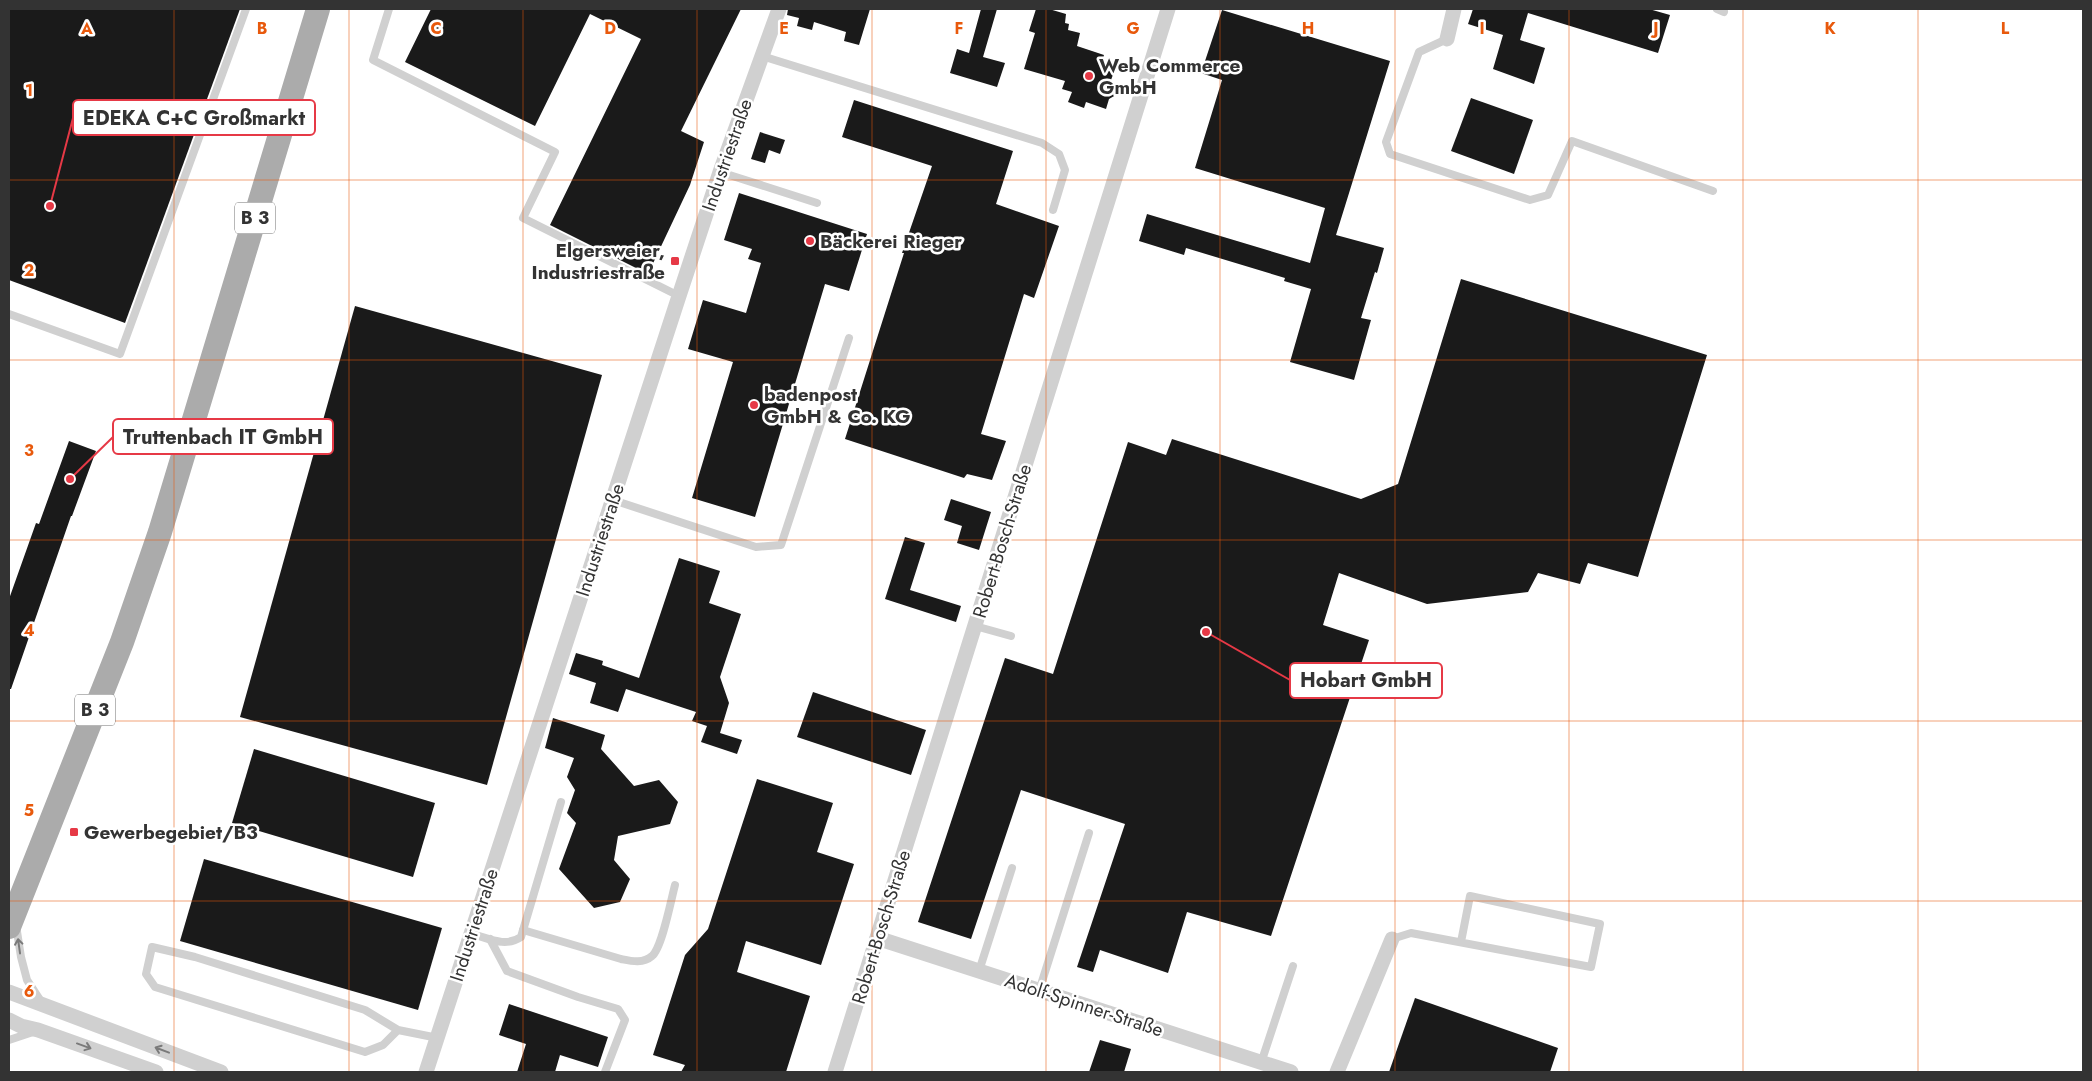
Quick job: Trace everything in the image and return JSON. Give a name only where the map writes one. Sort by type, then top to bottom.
[{"type":"main road","name":"B 3","points":[[11,918],[122,642],[154,550],[318,9]]},
{"type":"street","name":"Industriestraße","points":[[426,1072],[720,172],[779,9]]},
{"type":"street","points":[[1447,40],[1454,9]]},
{"type":"street","name":"Robert-Bosch-Straße","points":[[835,1072],[1165,10]]},
{"type":"street","name":"Adolf-Spinner-Straße","points":[[877,938],[1291,1072]]},
{"type":"street","points":[[1337,1072],[1392,939]]},
{"type":"street","points":[[9,992],[221,1072]]},
{"type":"street","points":[[9,1020],[21,1026],[38,1030],[156,1072]]},
{"type":"lane","points":[[9,314],[120,354],[246,9]]},
{"type":"lane","points":[[388,9],[373,60],[555,152],[523,218],[679,296]]},
{"type":"lane","points":[[1447,40],[1419,52],[1386,142],[1390,154],[1530,200],[1548,195],[1572,141],[1713,192]]},
{"type":"lane","points":[[762,56],[1042,143],[1059,154],[1065,170],[1053,210]]},
{"type":"lane","points":[[720,172],[817,202]]},
{"type":"lane","points":[[612,500],[756,548],[781,545],[849,338]]},
{"type":"lane","points":[[975,626],[1011,636]]},
{"type":"lane","points":[[472,934],[513,943],[521,937],[561,802]]},
{"type":"lane","points":[[1039,991],[1090,833]]},
{"type":"lane","points":[[978,971],[1012,868]]},
{"type":"lane","points":[[523,930],[621,959],[637,962],[644,960],[652,956],[658,948],[675,885]]},
{"type":"lane","points":[[1392,939],[1411,933],[1591,966],[1600,924],[1470,896],[1461,942]]},
{"type":"lane","points":[[11,918],[27,980],[43,1005]]},
{"type":"lane","points":[[490,939],[508,971],[578,997],[618,1009],[625,1020],[605,1072]]},
{"type":"lane","points":[[398,1030],[383,1045],[365,1052],[155,987],[146,974],[152,947],[195,957],[366,1010],[398,1030],[438,1038]]},
{"type":"lane","points":[[1261,1063],[1292,966]]},
{"type":"lane","points":[[9,1040],[38,1030]]},
{"type":"building","points":[[9,9],[240,9],[125,323],[9,280]]},
{"type":"building","points":[[431,9],[741,9],[681,131],[704,142],[690,185],[648,274],[550,225],[641,39],[590,14],[535,126],[405,62]]},
{"type":"building","points":[[788,9],[870,9],[859,45],[844,41],[846,32],[814,22],[812,30],[797,26],[799,18],[787,15]]},
{"type":"building","points":[[981,9],[997,9],[983,57],[1005,63],[997,87],[950,73],[957,49],[969,53]]},
{"type":"building","points":[[1036,9],[1049,9],[1066,14],[1065,23],[1069,24],[1068,30],[1080,33],[1077,46],[1104,55],[1100,67],[1114,72],[1108,88],[1121,92],[1109,99],[1106,109],[1086,102],[1084,108],[1068,102],[1072,92],[1062,89],[1065,81],[1024,69],[1035,33],[1029,31]]},
{"type":"building","points":[[1473,9],[1649,9],[1670,15],[1658,53],[1528,13],[1520,40],[1545,48],[1534,84],[1493,69],[1503,35],[1468,24]]},
{"type":"building","points":[[1222,10],[1390,61],[1336,235],[1384,248],[1361,318],[1371,320],[1354,380],[1290,362],[1311,289],[1284,281],[1285,278],[1186,248],[1184,255],[1139,241],[1147,214],[1310,263],[1325,208],[1195,168],[1222,80],[1201,73]]},
{"type":"building","points":[[1471,98],[1533,120],[1514,174],[1451,151]]},
{"type":"building","points":[[854,100],[1013,151],[996,204],[1059,226],[1034,298],[1024,294],[981,434],[1006,441],[992,480],[967,474],[964,478],[845,439],[904,253],[902,253],[932,166],[842,137]]},
{"type":"building","points":[[760,132],[785,140],[780,154],[769,150],[765,163],[751,159]]},
{"type":"building","points":[[739,193],[867,234],[849,291],[825,284],[755,517],[692,498],[733,362],[688,349],[703,300],[746,313],[761,263],[748,259],[752,249],[724,240]]},
{"type":"building","points":[[1461,279],[1707,355],[1638,577],[1588,563],[1580,584],[1538,573],[1528,592],[1427,604],[1339,573],[1323,625],[1369,640],[1271,936],[1187,912],[1168,973],[1100,950],[1093,972],[1077,967],[1125,824],[1021,790],[971,939],[918,922],[1005,658],[1053,674],[1128,442],[1166,455],[1172,439],[1361,499],[1398,484]]},
{"type":"building","points":[[355,306],[602,375],[487,785],[240,717]]},
{"type":"building","points":[[69,441],[96,451],[71,516],[11,689],[9,689],[9,599],[36,523],[39,524]]},
{"type":"building","points":[[951,499],[991,512],[979,550],[957,543],[962,526],[944,520]]},
{"type":"building","points":[[905,537],[925,543],[910,590],[961,606],[956,622],[885,599]]},
{"type":"building","points":[[679,558],[720,571],[709,603],[741,614],[720,677],[729,703],[720,733],[742,740],[737,754],[701,742],[707,726],[692,721],[696,712],[626,689],[618,712],[590,703],[596,683],[569,674],[576,653],[603,661],[602,665],[639,678]]},
{"type":"building","points":[[813,692],[926,730],[911,775],[797,737]]},
{"type":"building","points":[[553,718],[605,735],[601,749],[634,786],[659,780],[678,802],[670,824],[618,836],[614,860],[630,879],[620,902],[594,908],[559,869],[576,823],[567,813],[575,790],[567,777],[574,758],[545,748]]},
{"type":"building","points":[[254,749],[435,803],[413,877],[232,823]]},
{"type":"building","points":[[757,779],[833,803],[817,852],[854,864],[821,965],[746,941],[737,972],[810,996],[786,1072],[681,1072],[685,1065],[653,1055],[685,955],[708,929]]},
{"type":"building","points":[[204,859],[442,928],[418,1010],[180,941]]},
{"type":"building","points":[[1415,998],[1558,1048],[1550,1072],[1389,1072]]},
{"type":"building","points":[[509,1004],[608,1037],[598,1067],[560,1055],[555,1072],[517,1072],[526,1044],[499,1035]]},
{"type":"building","points":[[1100,1040],[1131,1049],[1124,1072],[1089,1072]]},
{"type":"place","name":"Web Commerce GmbH","points":[[1089,76]]},
{"type":"place","name":"EDEKA C+C Großmarkt","points":[[50,206]]},
{"type":"place","name":"Bäckerei Rieger","points":[[810,241]]},
{"type":"place","name":"Elgersweier, Industriestraße","points":[[675,261]]},
{"type":"place","name":"badenpost GmbH & Co. KG","points":[[754,405]]},
{"type":"place","name":"Truttenbach IT GmbH","points":[[70,479]]},
{"type":"place","name":"Hobart GmbH","points":[[1206,632]]},
{"type":"place","name":"Gewerbegebiet/B3","points":[[74,832]]}]
